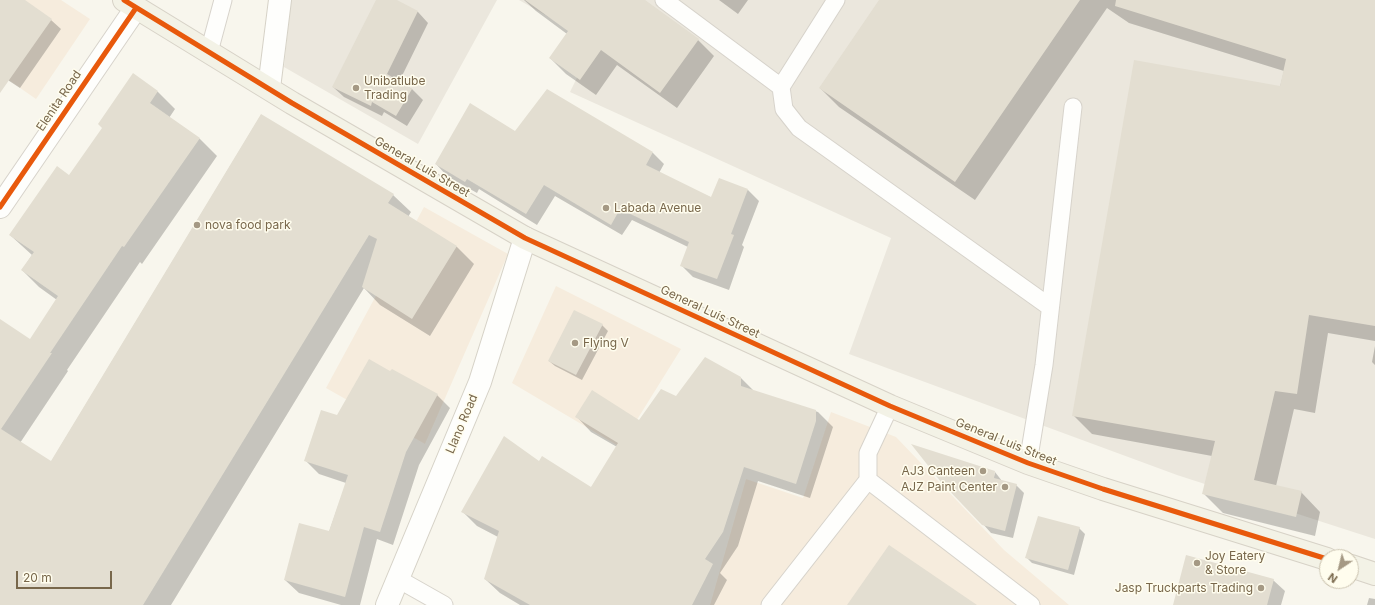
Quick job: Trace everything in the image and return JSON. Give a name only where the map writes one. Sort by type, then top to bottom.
[{"type":"main road","points":[[269,88],[280,0]]},
{"type":"main road","name":"General Luis Street","points":[[130,4],[400,166],[525,238],[890,406],[1028,463],[1103,489],[1319,556]]},
{"type":"main road","name":"Elenita Road","points":[[0,207],[130,4]]},
{"type":"main road","name":"Llano Road","points":[[387,605],[480,382],[525,238]]},
{"type":"main road","points":[[1359,569],[1375,574]]},
{"type":"lane","points":[[209,52],[223,0]]},
{"type":"lane","points":[[664,0],[781,87]]},
{"type":"lane","points":[[836,0],[781,87],[784,109],[799,128],[1050,307]]},
{"type":"lane","points":[[1028,463],[1044,365],[1073,107]]},
{"type":"lane","points":[[770,605],[868,480],[868,453],[890,406]]},
{"type":"lane","points":[[868,480],[1031,605]]},
{"type":"lane","points":[[398,579],[444,605]]},
{"type":"shaded area","points":[[0,0],[61,0],[90,19],[36,99],[0,74]]},
{"type":"shaded area","points":[[291,0],[497,0],[418,144],[284,67]]},
{"type":"shaded area","points":[[519,0],[1375,0],[1375,539],[1177,475],[849,354],[891,238],[570,92],[594,43]]},
{"type":"shaded area","points":[[424,207],[508,254],[425,444],[326,388]]},
{"type":"shaded area","points":[[556,286],[681,349],[620,447],[512,383]]},
{"type":"shaded area","points":[[831,412],[896,437],[1004,550],[1069,605],[710,605],[746,479],[803,498]]},
{"type":"building","points":[[0,0],[25,0],[52,19],[0,93]]},
{"type":"building","points":[[376,0],[397,0],[418,11],[387,74],[412,89],[396,116],[372,102],[371,106],[332,87]]},
{"type":"building","points":[[525,0],[645,0],[699,39],[660,93],[601,50],[580,80],[549,58],[568,31]]},
{"type":"building","points":[[879,0],[1080,0],[955,182],[819,88]]},
{"type":"building","points":[[1116,0],[1375,0],[1375,326],[1309,315],[1297,394],[1275,391],[1254,480],[1302,491],[1296,517],[1202,494],[1215,441],[1072,416],[1134,60],[1280,86],[1286,59],[1115,6]]},
{"type":"building","points":[[133,73],[158,91],[150,103],[200,138],[124,247],[122,246],[1,429],[51,461],[261,114],[394,194],[388,203],[457,246],[412,319],[362,287],[377,239],[369,235],[143,605],[0,605],[0,319],[30,339],[58,296],[21,270],[34,252],[9,235],[57,166],[69,175],[102,128],[98,124]]},
{"type":"building","points":[[547,89],[653,152],[646,165],[711,197],[719,178],[748,189],[731,234],[734,235],[717,279],[680,266],[689,242],[620,209],[611,225],[544,185],[526,214],[467,179],[465,182],[435,164],[470,103],[515,131]]},
{"type":"building","name":"Flying V","points":[[574,310],[603,324],[576,375],[548,361]]},
{"type":"building","points":[[705,357],[741,377],[741,386],[816,410],[816,421],[796,484],[744,467],[723,532],[705,559],[713,564],[692,605],[530,605],[484,579],[499,531],[461,512],[504,436],[539,461],[542,456],[591,487],[618,443],[575,417],[592,390],[639,420],[661,389],[676,396]]},
{"type":"building","points":[[369,359],[390,371],[392,369],[438,394],[406,452],[380,532],[364,527],[345,597],[284,580],[299,523],[329,531],[348,475],[304,461],[321,410],[337,415]]},
{"type":"building","points":[[911,444],[995,471],[994,478],[1017,484],[1005,531],[982,525],[941,482]]},
{"type":"building","points":[[1038,516],[1080,527],[1068,570],[1025,558]]},
{"type":"building","points":[[889,545],[977,605],[847,605]]},
{"type":"building","points":[[1186,555],[1274,579],[1267,605],[1173,605]]},
{"type":"cycle path","points":[[124,0],[292,103],[525,238],[890,406],[1028,463],[1103,489],[1319,556]]},
{"type":"cycle path","points":[[0,207],[136,8]]},
{"type":"place","name":"Unibatlube Trading","points":[[356,88]]},
{"type":"place","name":"Labada Avenue","points":[[606,208]]},
{"type":"place","name":"nova food park","points":[[197,225]]},
{"type":"place","name":"Flying V","points":[[575,343]]},
{"type":"place","name":"AJ3 Canteen","points":[[983,471]]},
{"type":"place","name":"AJZ Paint Center","points":[[1005,487]]},
{"type":"place","name":"Joy Eatery & Store","points":[[1197,563]]},
{"type":"place","name":"Jasp Truckparts Trading","points":[[1261,588]]}]
